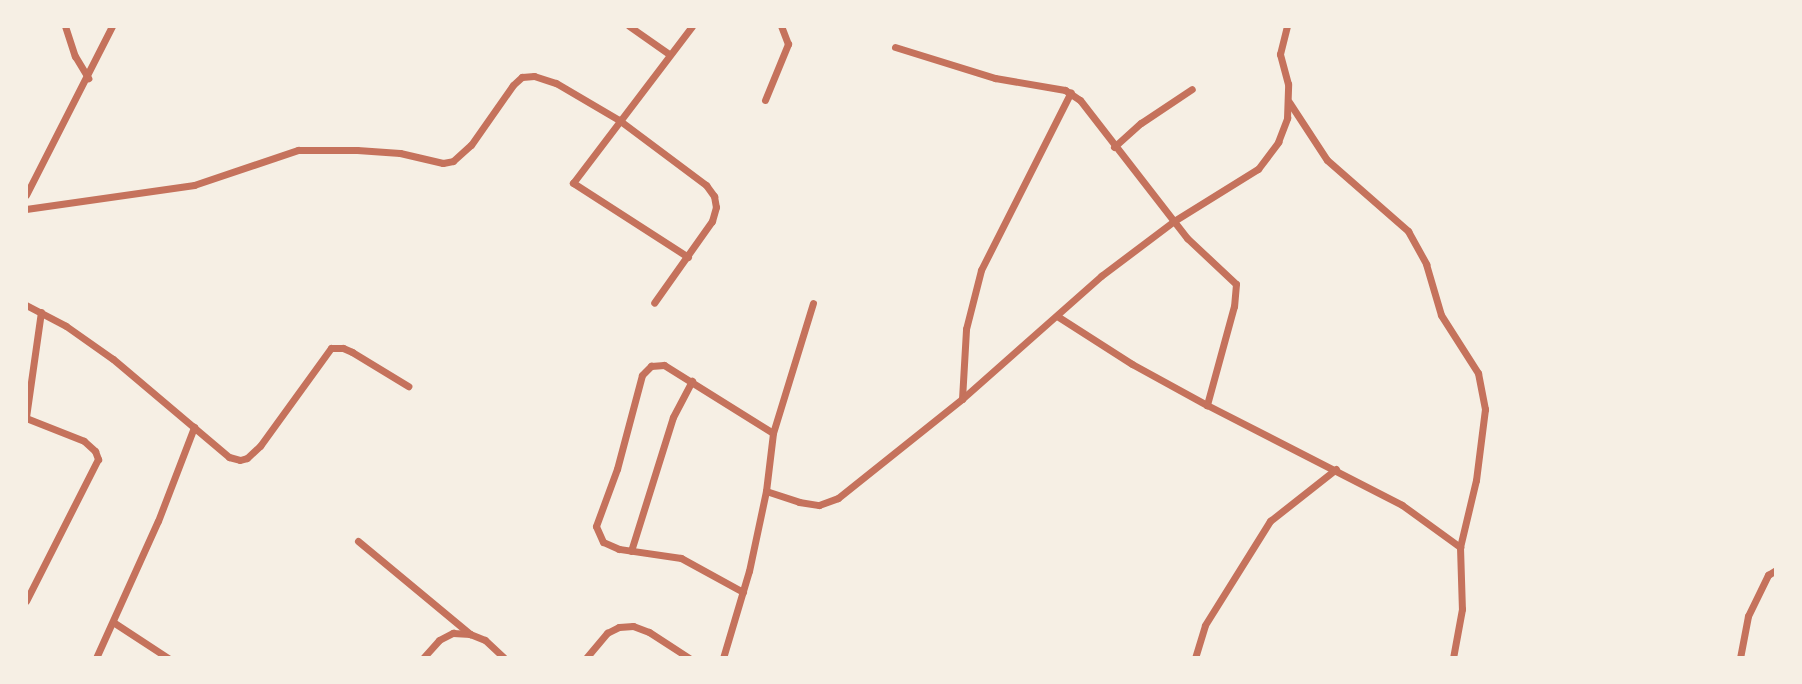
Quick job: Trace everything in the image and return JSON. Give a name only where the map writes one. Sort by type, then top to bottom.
[{"type":"street","points":[[65,26],[75,56],[88,78]]},
{"type":"street","points":[[26,195],[88,78],[112,26]]},
{"type":"street","points":[[629,26],[669,54]]},
{"type":"street","points":[[688,257],[573,183],[692,26]]},
{"type":"street","points":[[765,100],[788,44],[782,26]]},
{"type":"street","points":[[766,491],[819,505],[838,499],[962,399],[1101,276],[1174,221],[1245,178],[1268,159],[1287,118],[1288,84],[1280,54],[1287,26]]},
{"type":"street","points":[[895,47],[995,78],[1071,92],[1187,238],[1236,284],[1234,306],[1207,405]]},
{"type":"street","points":[[26,209],[194,185],[298,150],[400,153],[443,163],[453,161],[471,145],[513,85],[522,77],[544,78],[619,120],[706,185],[714,197],[716,207],[712,222],[654,303]]},
{"type":"street","points":[[1114,147],[1141,123],[1192,89]]},
{"type":"street","points":[[962,399],[966,329],[981,270],[1071,92]]},
{"type":"street","points":[[1289,102],[1327,160],[1408,231],[1426,264],[1441,315],[1478,373],[1485,410],[1483,436],[1460,547],[1462,609],[1453,658]]},
{"type":"street","points":[[723,658],[743,592],[766,491],[773,433],[813,303]]},
{"type":"street","points":[[26,305],[113,359],[229,457],[247,458],[260,446],[331,348],[352,352],[408,386]]},
{"type":"street","points":[[26,601],[98,459],[91,445],[26,417],[41,312]]},
{"type":"street","points":[[1057,316],[1132,364],[1207,405],[1336,469],[1419,516],[1460,547]]},
{"type":"street","points":[[743,592],[681,558],[631,551],[603,542],[596,526],[617,469],[642,375],[651,366],[664,365],[773,433]]},
{"type":"street","points":[[631,551],[673,417],[692,381]]},
{"type":"street","points":[[96,658],[114,622],[194,427]]},
{"type":"street","points":[[1195,658],[1205,625],[1270,521],[1336,469]]},
{"type":"street","points":[[358,541],[470,634],[485,640],[504,658]]},
{"type":"street","points":[[1740,658],[1748,616],[1768,575],[1776,570]]},
{"type":"street","points":[[114,622],[167,658]]},
{"type":"street","points":[[586,658],[607,633],[619,627],[633,626],[649,632],[689,658]]},
{"type":"street","points":[[423,658],[439,640],[453,633],[470,634]]}]
